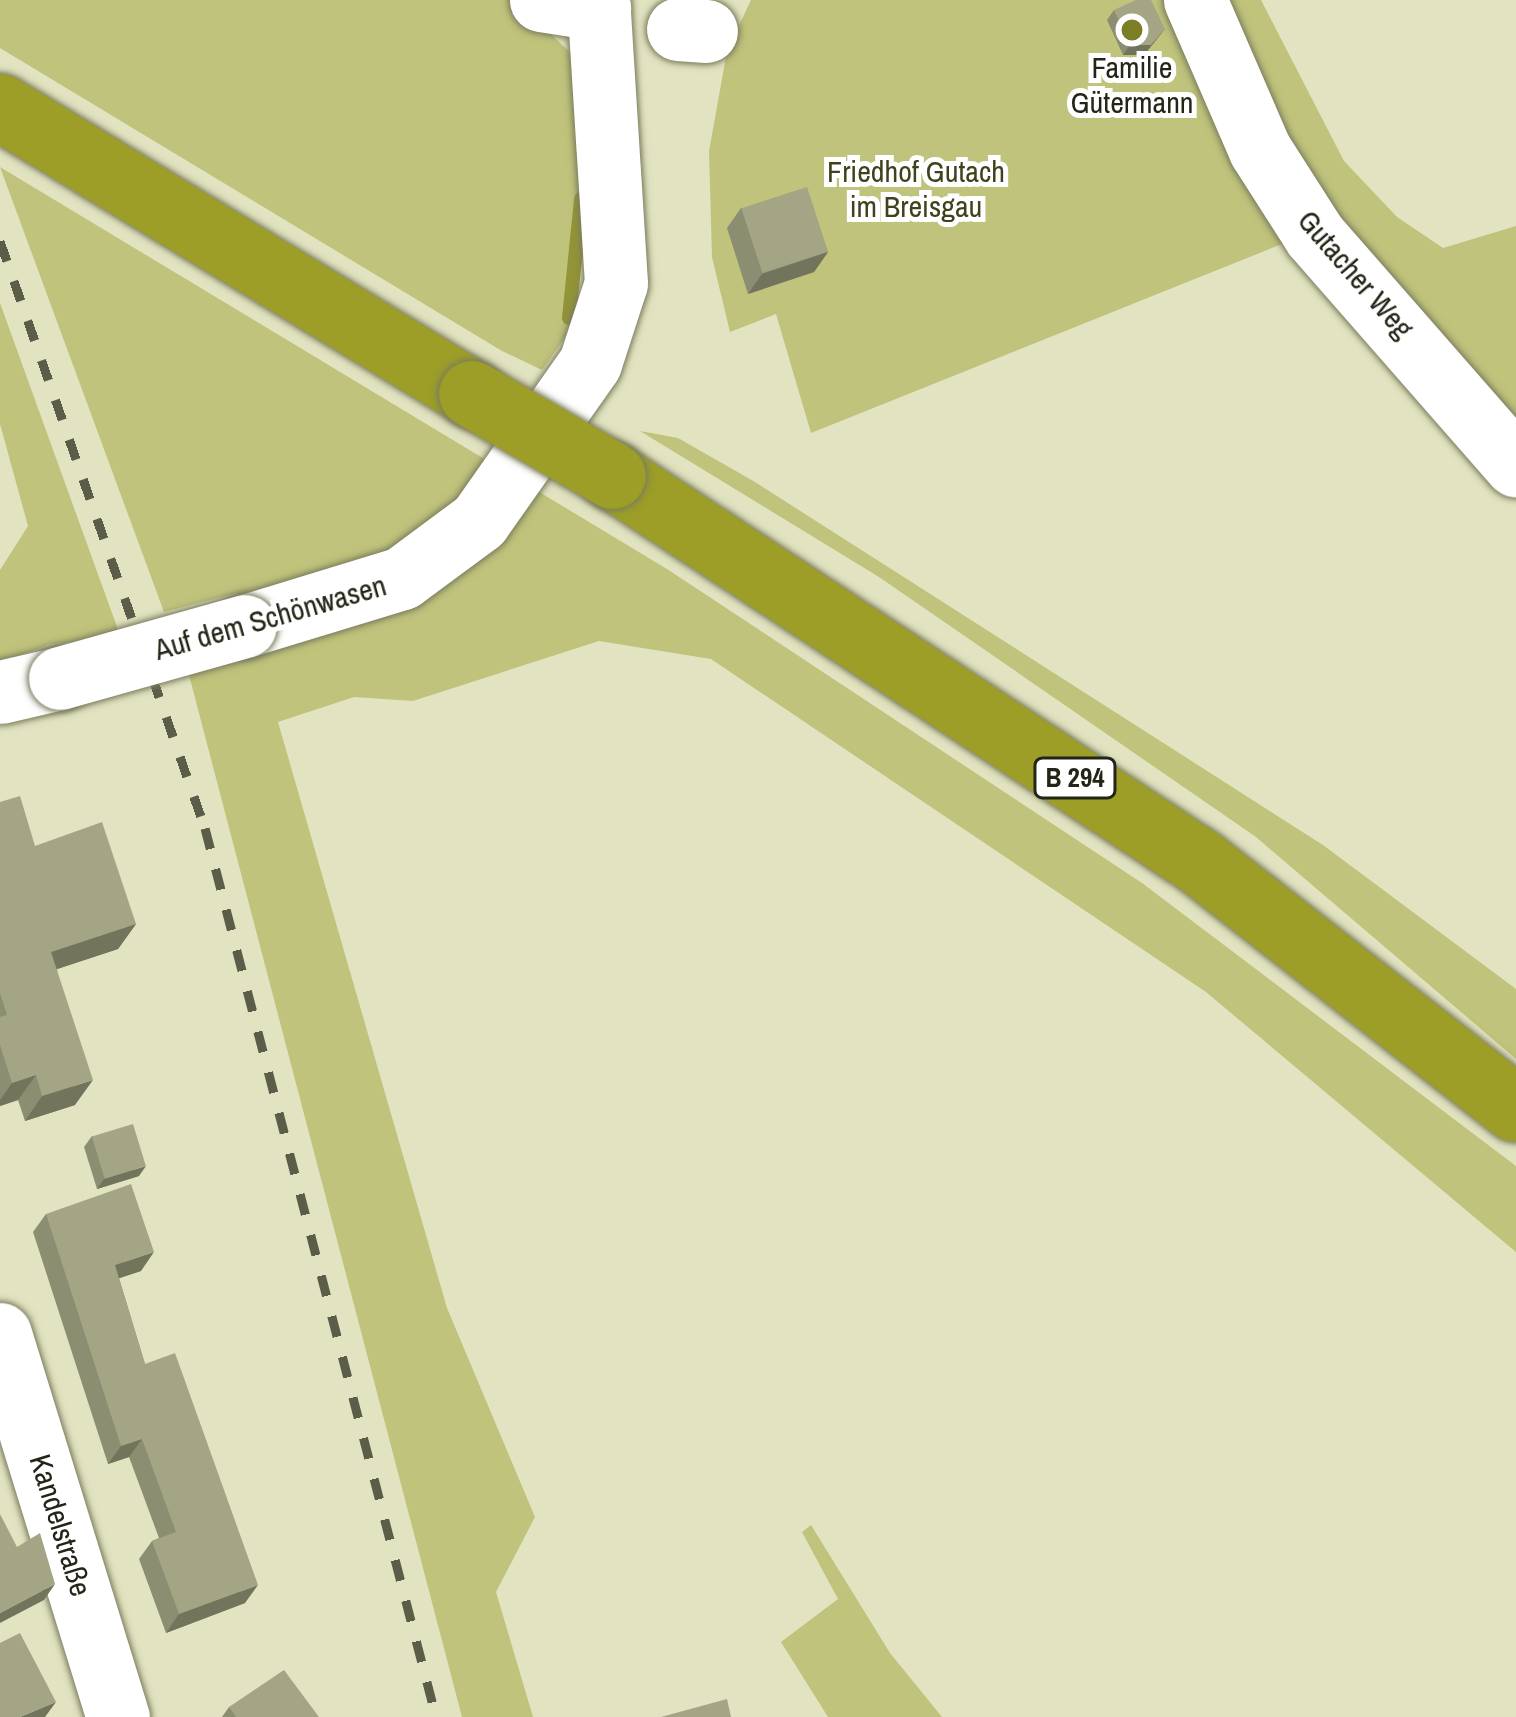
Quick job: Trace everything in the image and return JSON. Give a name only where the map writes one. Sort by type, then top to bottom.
[{"type":"highway","name":"B 294","points":[[0,107],[613,476],[1200,862],[1516,1109]]},
{"type":"street","name":"Gutacher Weg","points":[[1195,0],[1260,150],[1315,236],[1516,466]]},
{"type":"street","name":"Auf dem Schönwasen","points":[[0,692],[403,578],[478,521],[590,363],[616,283],[580,3]]},
{"type":"street","name":"Kandelstraße","points":[[0,1334],[118,1717]]},
{"type":"green space","points":[[0,0],[514,0],[573,55],[587,233],[571,329],[542,370],[502,351],[0,48]]},
{"type":"green space","name":"Friedhof Gutach im Breisgau","points":[[751,0],[1261,0],[1344,161],[1397,217],[1443,248],[1516,226],[1516,494],[1309,260],[1282,244],[811,433],[776,314],[730,332],[712,257],[709,151],[727,51]]},
{"type":"green space","points":[[0,167],[667,569],[1142,883],[1516,1166],[1516,1252],[1206,992],[711,659],[599,641],[413,701],[354,697],[278,722],[447,1308],[535,1517],[496,1592],[533,1717],[462,1717],[189,675],[254,656],[237,593],[164,612]]},
{"type":"green space","points":[[0,303],[121,638],[50,644],[0,663],[0,570],[28,526],[0,424]]},
{"type":"green space","points":[[640,431],[678,438],[755,482],[1323,845],[1516,989],[1516,1059],[1256,837],[879,577]]},
{"type":"green space","points":[[811,1525],[890,1653],[942,1717],[828,1717],[781,1642],[838,1599],[802,1532]]},
{"type":"building","name":"Familie Gütermann","points":[[1136,0],[1151,0],[1165,29],[1151,45],[1130,45],[1114,10]]},
{"type":"building","points":[[807,187],[828,252],[762,273],[741,208]]},
{"type":"building","points":[[20,796],[35,846],[102,822],[136,924],[51,952],[93,1080],[42,1096],[36,1075],[12,1083],[0,1045],[0,1017],[7,1015],[0,993],[0,802]]},
{"type":"building","points":[[133,1124],[146,1166],[105,1179],[92,1137]]},
{"type":"building","points":[[131,1184],[154,1252],[115,1265],[145,1364],[175,1353],[258,1585],[179,1614],[152,1541],[176,1532],[142,1439],[121,1446],[46,1214]]},
{"type":"building","points":[[0,1514],[17,1547],[40,1533],[55,1584],[0,1613]]},
{"type":"building","points":[[20,1633],[56,1702],[20,1717],[0,1717],[0,1643]]},
{"type":"building","points":[[284,1670],[319,1717],[236,1717],[229,1707]]},
{"type":"building","points":[[727,1699],[731,1717],[661,1717]]},
{"type":"waterway","points":[[569,318],[581,199]]},
{"type":"railway","points":[[0,241],[205,828],[436,1717]]},
{"type":"place","name":"Familie Gütermann","points":[[1132,30]]}]
